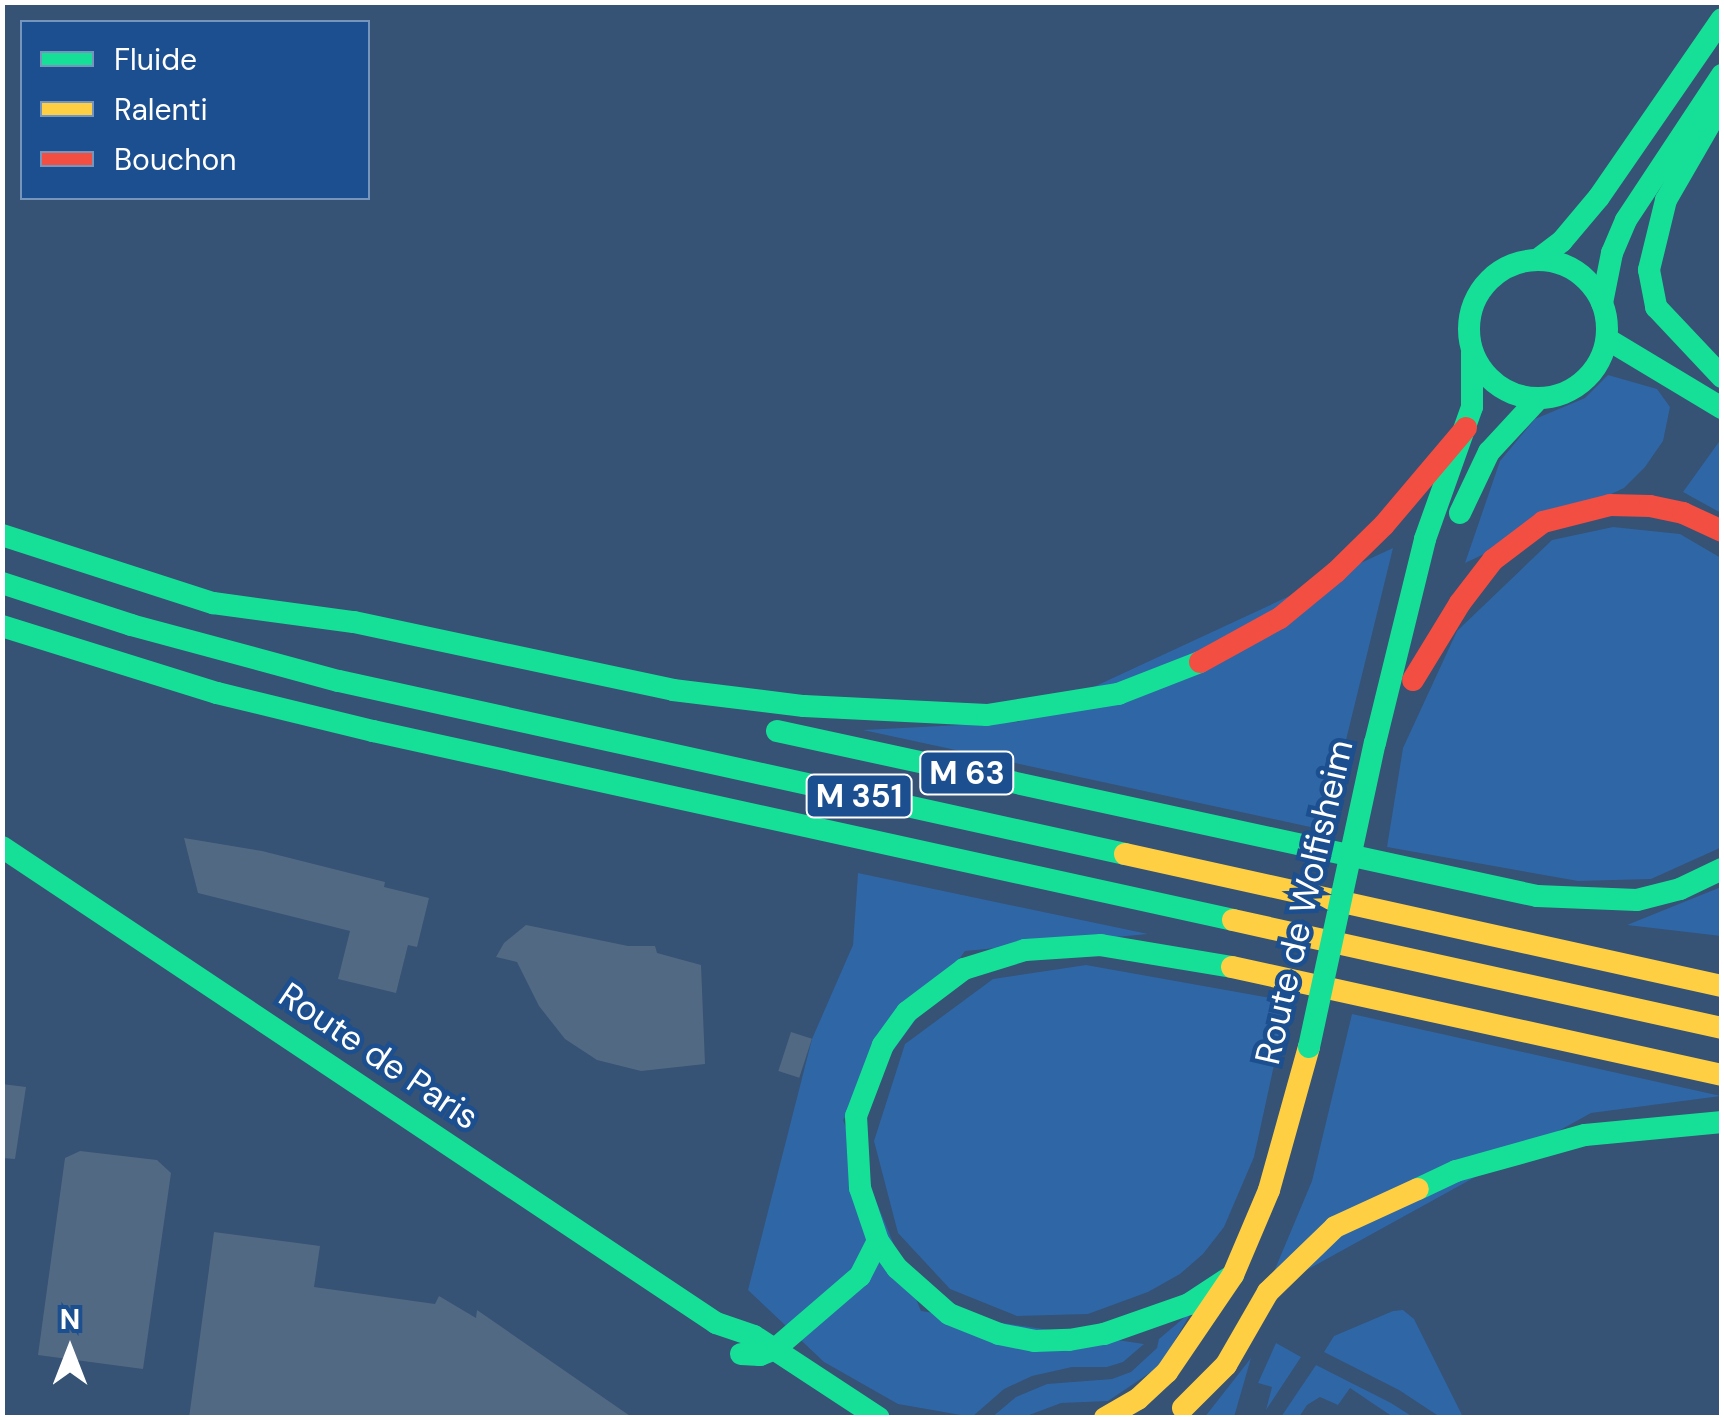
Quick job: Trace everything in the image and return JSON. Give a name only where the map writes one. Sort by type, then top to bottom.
[{"type":"main road","points":[[1722,19],[1599,197],[1562,241],[1537,260],[1515,264],[1481,290],[1468,331],[1472,352],[1498,386],[1538,399],[1566,392],[1590,374],[1606,339],[1602,302],[1612,253],[1626,220],[1722,75]]},
{"type":"main road","points":[[1722,103],[1666,200],[1649,270],[1656,307],[1722,377]]},
{"type":"main road","points":[[1537,260],[1577,272],[1602,302]]},
{"type":"main road","points":[[1606,339],[1722,408]]},
{"type":"main road","name":"Route de Wolfisheim","points":[[1306,1148],[1318,1048],[1425,539],[1466,428],[1474,384],[1472,352]]},
{"type":"main road","name":"Route de Wolfisheim","points":[[1384,746],[1413,680],[1431,596],[1468,493],[1489,452],[1538,399]]},
{"type":"main road","points":[[2,535],[214,602],[354,622],[673,690],[869,711],[948,715],[1026,712],[1118,694],[1168,677],[1280,618],[1384,525],[1466,428]]},
{"type":"main road","points":[[1413,680],[1460,603],[1493,560],[1543,522],[1610,506],[1650,506],[1683,513],[1722,530]]},
{"type":"main road","name":"M 351","points":[[2,583],[148,630],[338,681],[1722,986]]},
{"type":"main road","name":"M 63","points":[[214,602],[400,649],[1537,896],[1637,900],[1680,889],[1722,870]]},
{"type":"main road","name":"M 351","points":[[2,626],[217,693],[373,731],[1722,1028]]},
{"type":"main road","name":"Route de Paris","points":[[2,848],[716,1323],[775,1349],[879,1418]]},
{"type":"main road","points":[[1233,1275],[1190,1304],[1104,1334],[1034,1341],[999,1334],[949,1314],[897,1268],[878,1241],[860,1188],[856,1116],[883,1045],[907,1012],[964,969],[1024,950],[1101,945],[1162,952],[1722,1074]]},
{"type":"main road","name":"Route de Wolfisheim","points":[[1105,1418],[1138,1399],[1167,1372],[1233,1275],[1269,1190],[1318,1048]]},
{"type":"main road","points":[[1180,1413],[1226,1365],[1268,1292],[1335,1227],[1456,1171],[1517,1152],[1585,1135],[1722,1122]]},
{"type":"main road","points":[[1303,1290],[1335,1227]]},
{"type":"main road","points":[[742,1354],[760,1355],[775,1349],[860,1276],[878,1241]]},
{"type":"main road","points":[[1180,1413],[1267,1263]]},
{"type":"main road","name":"Route de Paris","points":[[716,1323],[742,1354],[839,1418]]},
{"type":"shaded area","points":[[1608,375],[1657,389],[1670,407],[1663,441],[1645,467],[1624,488],[1465,563],[1500,461],[1535,419],[1585,398]]},
{"type":"shaded area","points":[[1721,439],[1721,513],[1683,492]]},
{"type":"shaded area","points":[[1613,527],[1680,534],[1721,558],[1722,847],[1651,879],[1578,881],[1387,847],[1403,748],[1457,631],[1552,540]]},
{"type":"shaded area","points":[[1393,548],[1324,830],[863,730],[1018,722]]},
{"type":"shaded area","points":[[858,873],[1148,934],[965,951],[843,1120],[921,1311],[1144,1344],[1123,1362],[1032,1376],[1004,1389],[972,1417],[898,1404],[824,1362],[748,1290],[812,1039],[853,945]]},
{"type":"shaded area","points":[[1721,887],[1721,936],[1627,925]]},
{"type":"shaded area","points":[[1086,965],[1288,1001],[1254,1157],[1224,1227],[1203,1254],[1180,1274],[1148,1292],[1088,1314],[1017,1316],[950,1289],[898,1233],[874,1141],[905,1044],[993,979]]},
{"type":"shaded area","points":[[1352,1014],[1721,1096],[1591,1113],[1265,1293],[1312,1181]]},
{"type":"shaded area","points":[[1403,1310],[1414,1319],[1463,1417],[1440,1417],[1399,1390],[1324,1352],[1334,1336]]},
{"type":"shaded area","points":[[1192,1311],[1160,1366],[1108,1401],[1061,1403],[1024,1417],[991,1418],[1016,1397],[1047,1384],[1112,1379],[1131,1372],[1157,1348],[1159,1339]]},
{"type":"shaded area","points":[[1276,1343],[1301,1357],[1266,1410],[1272,1387],[1258,1383]]},
{"type":"shaded area","points":[[1251,1358],[1234,1417],[1204,1418]]},
{"type":"shaded area","points":[[1316,1365],[1413,1417],[1393,1417],[1350,1388],[1338,1405],[1320,1397],[1307,1405],[1299,1417],[1281,1417]]},
{"type":"building","points":[[184,838],[262,851],[385,882],[384,887],[429,898],[417,947],[408,945],[396,993],[338,979],[350,931],[198,893]]},
{"type":"building","points":[[526,925],[628,946],[655,946],[657,953],[701,965],[705,1064],[641,1071],[597,1060],[565,1039],[539,1006],[517,962],[496,957],[504,943]]},
{"type":"building","points":[[791,1032],[812,1039],[799,1078],[778,1071]]},
{"type":"building","points":[[2,1084],[26,1087],[15,1159],[2,1158]]},
{"type":"building","points":[[80,1151],[157,1160],[171,1173],[143,1369],[38,1355],[65,1158]]},
{"type":"building","points":[[214,1232],[320,1246],[314,1287],[435,1304],[439,1296],[476,1318],[477,1310],[633,1418],[189,1418]]},
{"type":"traffic: fast","points":[[1537,260],[1562,241],[1599,197],[1722,19]]},
{"type":"traffic: fast","points":[[1602,303],[1612,253],[1626,220],[1722,75]]},
{"type":"traffic: fast","points":[[1722,103],[1666,200],[1649,270],[1656,307],[1722,377]]},
{"type":"traffic: fast","points":[[1538,260],[1564,265],[1587,280],[1602,303],[1607,329],[1602,355],[1587,378],[1564,393],[1538,398],[1512,393],[1489,378],[1474,355],[1469,329],[1474,303],[1489,280],[1512,265],[1538,260]]},
{"type":"traffic: fast","points":[[1607,339],[1722,408]]},
{"type":"traffic: fast","points":[[1375,743],[1425,539],[1472,407],[1472,353]]},
{"type":"traffic: fast","points":[[1460,513],[1489,452],[1538,399]]},
{"type":"traffic: fast","points":[[2,535],[213,603],[354,622],[673,690],[804,706],[987,715],[1118,694],[1200,662]]},
{"type":"traffic: fast","points":[[2,583],[131,625],[339,681],[1125,854]]},
{"type":"traffic: fast","points":[[2,626],[217,693],[373,731],[1233,920]]},
{"type":"traffic: fast","points":[[777,731],[1537,896],[1637,900],[1680,889],[1722,869]]},
{"type":"traffic: fast","points":[[1309,1047],[1375,743]]},
{"type":"traffic: fast","points":[[2,847],[716,1323],[754,1336],[879,1418]]},
{"type":"traffic: fast","points":[[1232,967],[1101,945],[1025,950],[964,969],[907,1012],[883,1045],[856,1116],[860,1188],[878,1241],[897,1268],[949,1314],[999,1334],[1034,1341],[1069,1340],[1104,1334],[1189,1304],[1233,1275]]},
{"type":"traffic: fast","points":[[1418,1189],[1456,1171],[1585,1135],[1722,1122]]},
{"type":"traffic: fast","points":[[741,1354],[760,1355],[775,1349],[860,1276],[878,1241]]},
{"type":"traffic: slow","points":[[1125,854],[1722,986]]},
{"type":"traffic: slow","points":[[1233,920],[1722,1028]]},
{"type":"traffic: slow","points":[[1232,967],[1722,1075]]},
{"type":"traffic: slow","points":[[1105,1418],[1138,1399],[1167,1372],[1233,1275],[1269,1190],[1309,1047]]},
{"type":"traffic: slow","points":[[1183,1408],[1226,1365],[1268,1292],[1335,1227],[1418,1189]]},
{"type":"traffic: jam","points":[[1200,662],[1280,618],[1336,572],[1384,525],[1466,428]]},
{"type":"traffic: jam","points":[[1413,680],[1460,603],[1493,560],[1543,522],[1610,505],[1650,506],[1683,513],[1722,531]]}]
